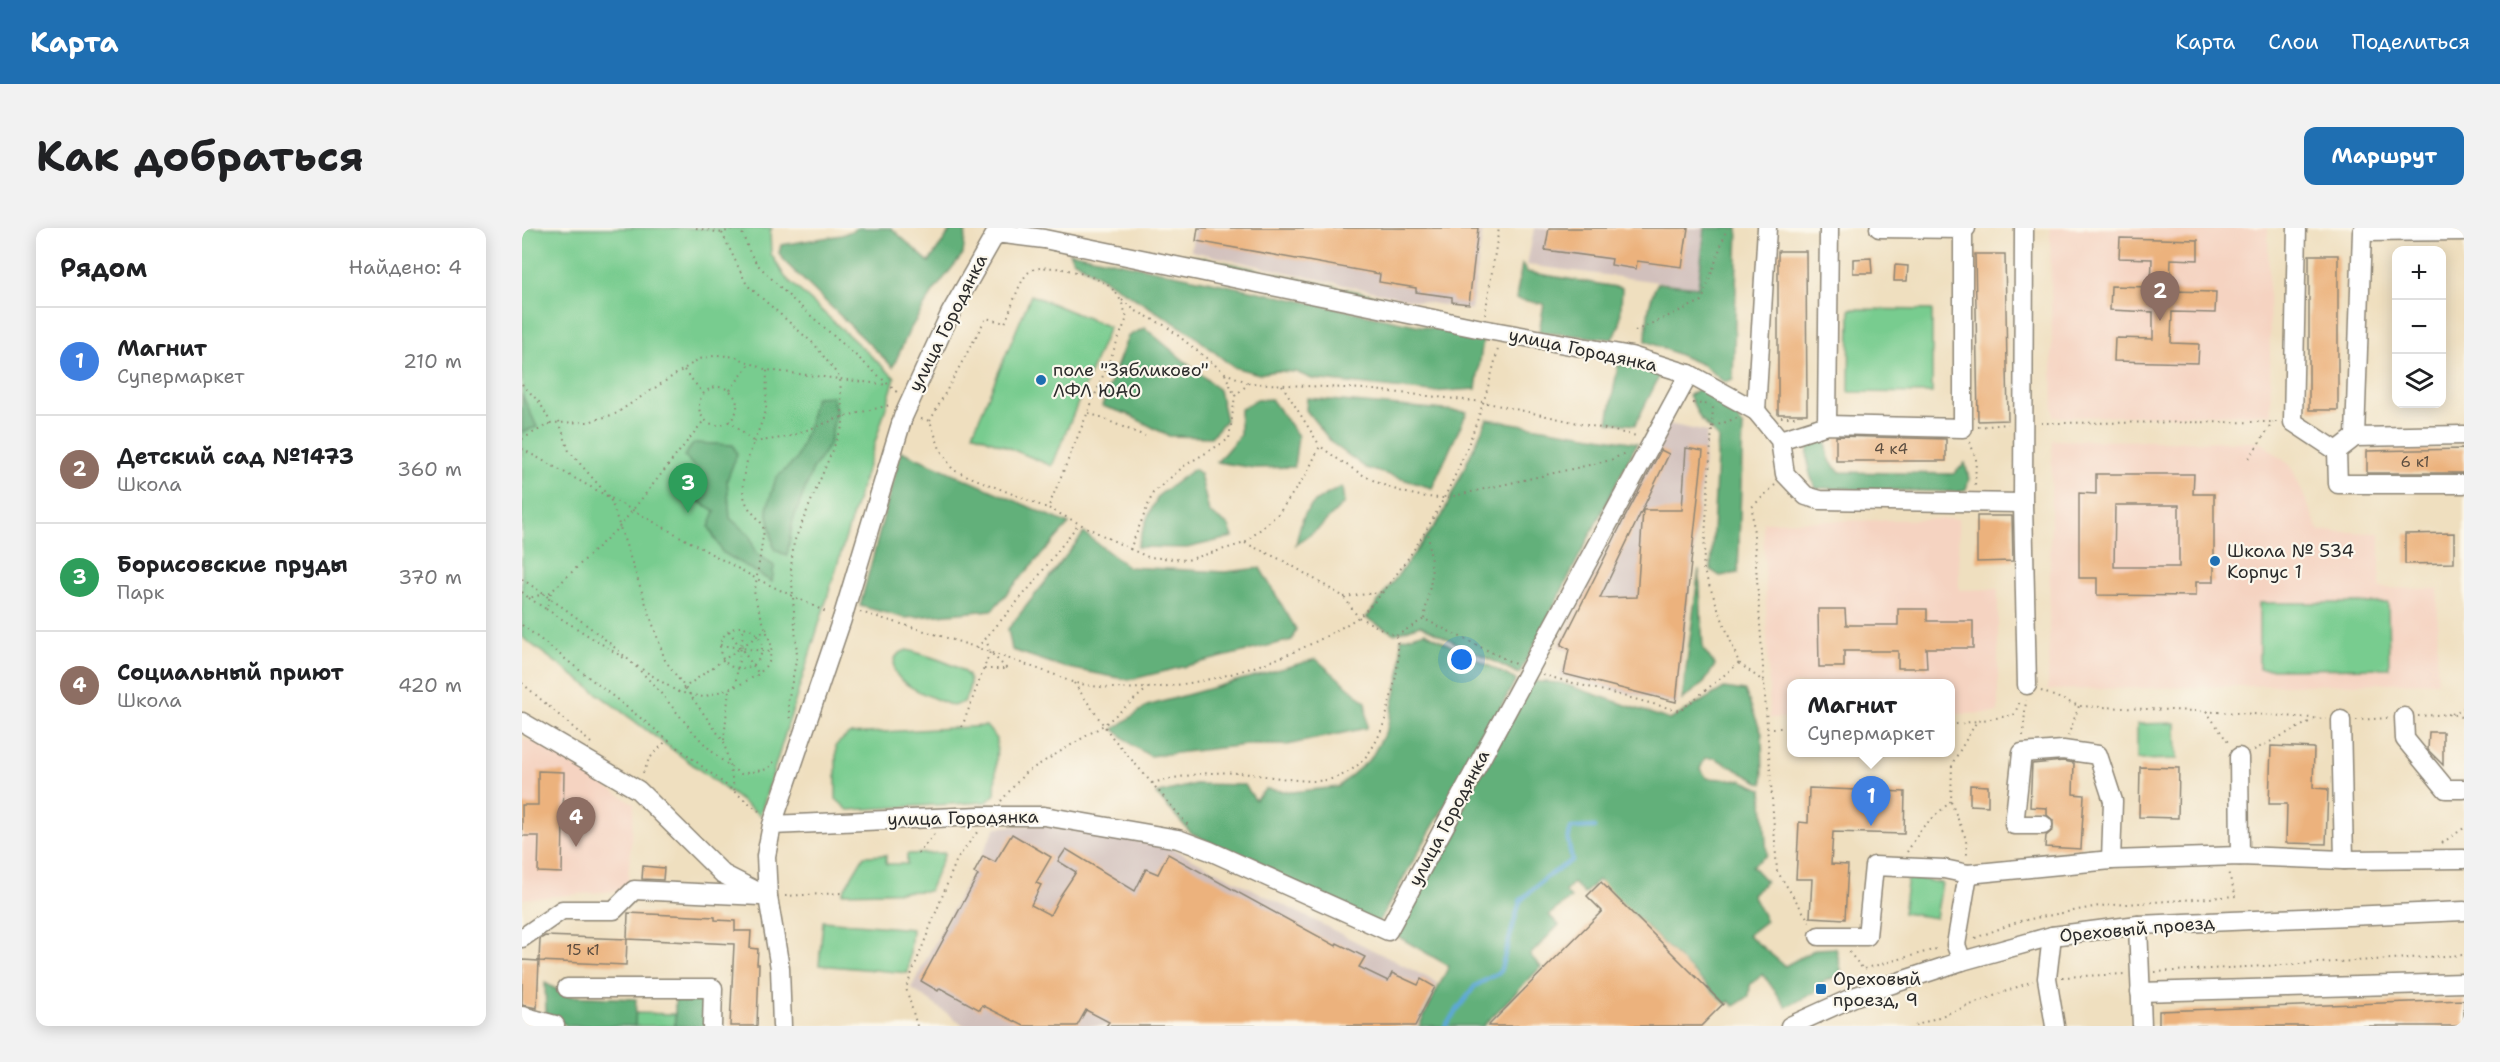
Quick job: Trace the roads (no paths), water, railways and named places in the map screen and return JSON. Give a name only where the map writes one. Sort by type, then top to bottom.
[{"type":"street","points":[[1758,414],[1767,228]]},
{"type":"street","points":[[1827,420],[1829,228]]},
{"type":"street","points":[[1780,440],[1827,420],[1963,428],[1964,229],[1879,228]]},
{"type":"street","points":[[2024,228],[2023,503],[2027,685]]},
{"type":"street","points":[[2297,228],[2293,422],[2337,451]]},
{"type":"street","name":"улица Городянка","points":[[772,824],[1044,816],[1178,839],[1210,851],[1388,932],[1689,374],[1631,356],[1502,333],[1044,238],[994,230],[950,314],[906,409],[844,613],[772,824],[766,856],[768,897],[780,968],[782,1026]]},
{"type":"street","points":[[2355,437],[2362,232],[2464,231]]},
{"type":"street","points":[[1689,374],[1758,414],[1780,440],[1785,474],[1806,496],[1820,500],[2023,503]]},
{"type":"street","points":[[2337,451],[2355,437],[2464,435]]},
{"type":"street","points":[[2337,451],[2338,484],[2464,484]]},
{"type":"street","points":[[2404,717],[2404,739],[2446,789],[2464,789]]},
{"type":"street","points":[[2341,720],[2344,860]]},
{"type":"street","points":[[522,722],[638,790],[723,874],[768,897]]},
{"type":"street","points":[[2043,825],[2014,825],[2022,753],[2063,750],[2098,755],[2113,801],[2111,860]]},
{"type":"street","points":[[2232,856],[2239,757]]},
{"type":"street","points":[[1828,936],[1867,936],[1874,866],[1944,868],[1968,874],[2111,860],[2232,856],[2344,860],[2464,859]]},
{"type":"street","points":[[1962,961],[1956,945],[1968,874]]},
{"type":"street","points":[[522,938],[562,910],[614,910],[634,890],[768,897]]},
{"type":"street","name":"Ореховый проезд","points":[[1793,1025],[1856,996],[1962,961],[2052,936],[2138,925],[2464,911]]},
{"type":"street","points":[[2138,925],[2142,1026]]},
{"type":"street","points":[[2052,936],[2047,978],[2055,1026]]},
{"type":"street","points":[[2140,992],[2464,983]]},
{"type":"street","points":[[567,988],[713,988],[712,1026]]},
{"type":"street","points":[[522,1016],[555,1025]]},
{"type":"waterway","points":[[1445,1026],[1475,986],[1500,972],[1520,901],[1544,879],[1572,860],[1568,840],[1571,828],[1595,827]]},
{"type":"place","name":"Детский сад №1473","points":[[2160,321]]},
{"type":"place","name":"поле \"Зябликово\" ЛФЛ ЮАО","points":[[1041,380]]},
{"type":"place","name":"Борисовские пруды","points":[[688,513]]},
{"type":"place","name":"Школа № 534 Корпус 1","points":[[2215,561]]},
{"type":"place","name":"Магнит","points":[[1871,826]]},
{"type":"place","name":"Социальный приют","points":[[576,847]]},
{"type":"place","name":"Ореховый проезд, 9","points":[[1821,989]]}]
